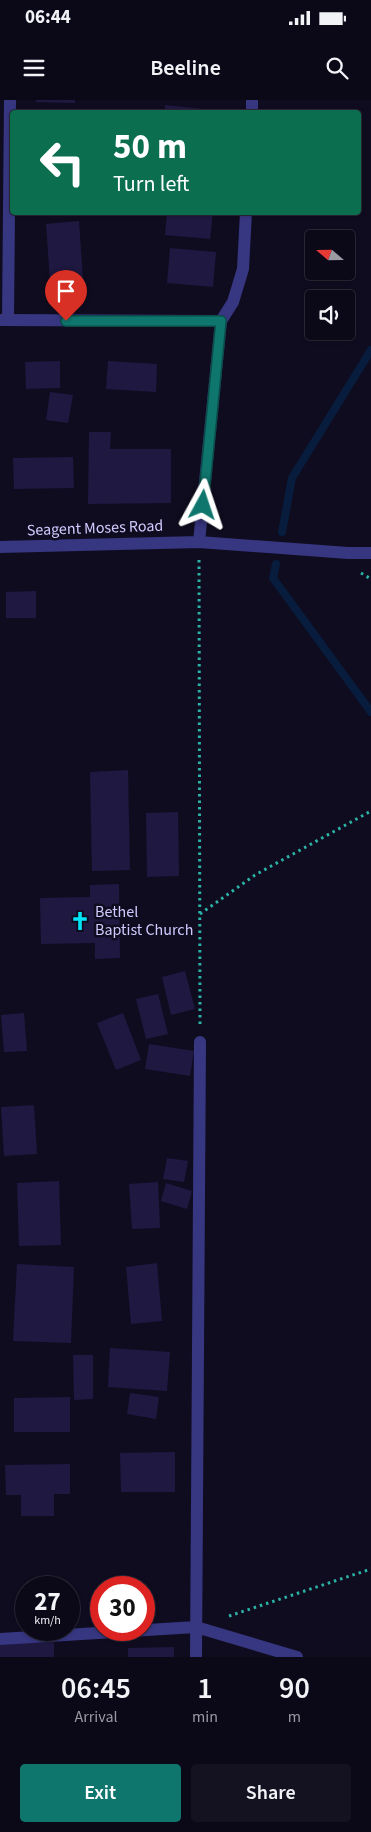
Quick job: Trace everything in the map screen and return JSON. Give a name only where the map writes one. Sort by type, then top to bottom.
[{"type":"street","points":[[10,100],[4,320],[221,321]]},
{"type":"street","points":[[199,542],[221,321],[233,302],[243,269],[246,215]]},
{"type":"street","name":"Seagent Moses Road","points":[[0,547],[199,542],[371,553]]},
{"type":"street","points":[[196,1657],[200,1042]]},
{"type":"street","points":[[0,1639],[196,1627],[297,1657]]},
{"type":"path","points":[[199,542],[200,1042]]},
{"type":"path","points":[[200,914],[256,875],[371,811]]},
{"type":"path","points":[[196,1627],[371,1569]]},
{"type":"building","points":[[36,100],[75,100],[75,103],[36,102]]},
{"type":"building","points":[[165,105],[214,110],[165,110]]},
{"type":"building","points":[[167,215],[213,215],[210,239],[165,235]]},
{"type":"building","points":[[79,221],[83,279],[50,282],[46,224]]},
{"type":"building","points":[[170,248],[216,252],[213,287],[167,283]]},
{"type":"building","points":[[60,361],[60,388],[26,389],[25,362]]},
{"type":"building","points":[[108,361],[157,364],[156,392],[106,389]]},
{"type":"building","points":[[50,392],[73,395],[68,423],[46,420]]},
{"type":"building","points":[[89,432],[111,432],[110,449],[171,449],[171,503],[88,504]]},
{"type":"building","points":[[73,457],[74,488],[14,489],[13,458]]},
{"type":"building","points":[[36,591],[36,618],[6,618],[6,592]]},
{"type":"building","points":[[128,770],[130,870],[92,871],[90,772]]},
{"type":"building","points":[[178,812],[179,876],[147,877],[146,813]]},
{"type":"building","name":"Bethel Baptist Church","points":[[119,884],[120,958],[95,959],[95,943],[41,944],[40,898],[90,897],[90,885]]},
{"type":"building","points":[[185,971],[195,1009],[171,1015],[162,977]]},
{"type":"building","points":[[158,994],[168,1034],[146,1039],[136,999]]},
{"type":"building","points":[[24,1013],[27,1051],[4,1052],[1,1015]]},
{"type":"building","points":[[123,1013],[141,1060],[116,1070],[97,1023]]},
{"type":"building","points":[[149,1044],[194,1051],[190,1076],[145,1069]]},
{"type":"building","points":[[34,1105],[37,1154],[4,1156],[1,1107]]},
{"type":"building","points":[[167,1158],[188,1161],[184,1182],[163,1179]]},
{"type":"building","points":[[59,1181],[61,1245],[19,1246],[17,1183]]},
{"type":"building","points":[[158,1182],[160,1228],[132,1229],[129,1184]]},
{"type":"building","points":[[166,1183],[192,1191],[187,1209],[161,1201]]},
{"type":"building","points":[[157,1263],[162,1321],[131,1324],[126,1267]]},
{"type":"building","points":[[17,1264],[74,1267],[71,1343],[13,1341]]},
{"type":"building","points":[[110,1348],[170,1352],[167,1391],[108,1387]]},
{"type":"building","points":[[73,1355],[93,1355],[93,1399],[74,1400]]},
{"type":"building","points":[[130,1393],[159,1397],[156,1419],[127,1414]]},
{"type":"building","points":[[70,1397],[70,1432],[14,1432],[14,1398]]},
{"type":"building","points":[[175,1452],[175,1492],[121,1492],[120,1453]]},
{"type":"building","points":[[70,1464],[70,1494],[54,1494],[54,1516],[21,1516],[21,1495],[6,1495],[5,1465]]},
{"type":"building","points":[[54,1642],[54,1657],[0,1657],[0,1643]]},
{"type":"building","points":[[174,1647],[174,1657],[128,1657],[128,1648]]},
{"type":"waterway","points":[[282,532],[292,478],[371,350]]},
{"type":"waterway","points":[[276,564],[273,578],[371,712]]},
{"type":"place","name":"Bethel Baptist Church","points":[[80,921]]},
{"type":"route","points":[[66,321],[221,321],[203,505]]}]
